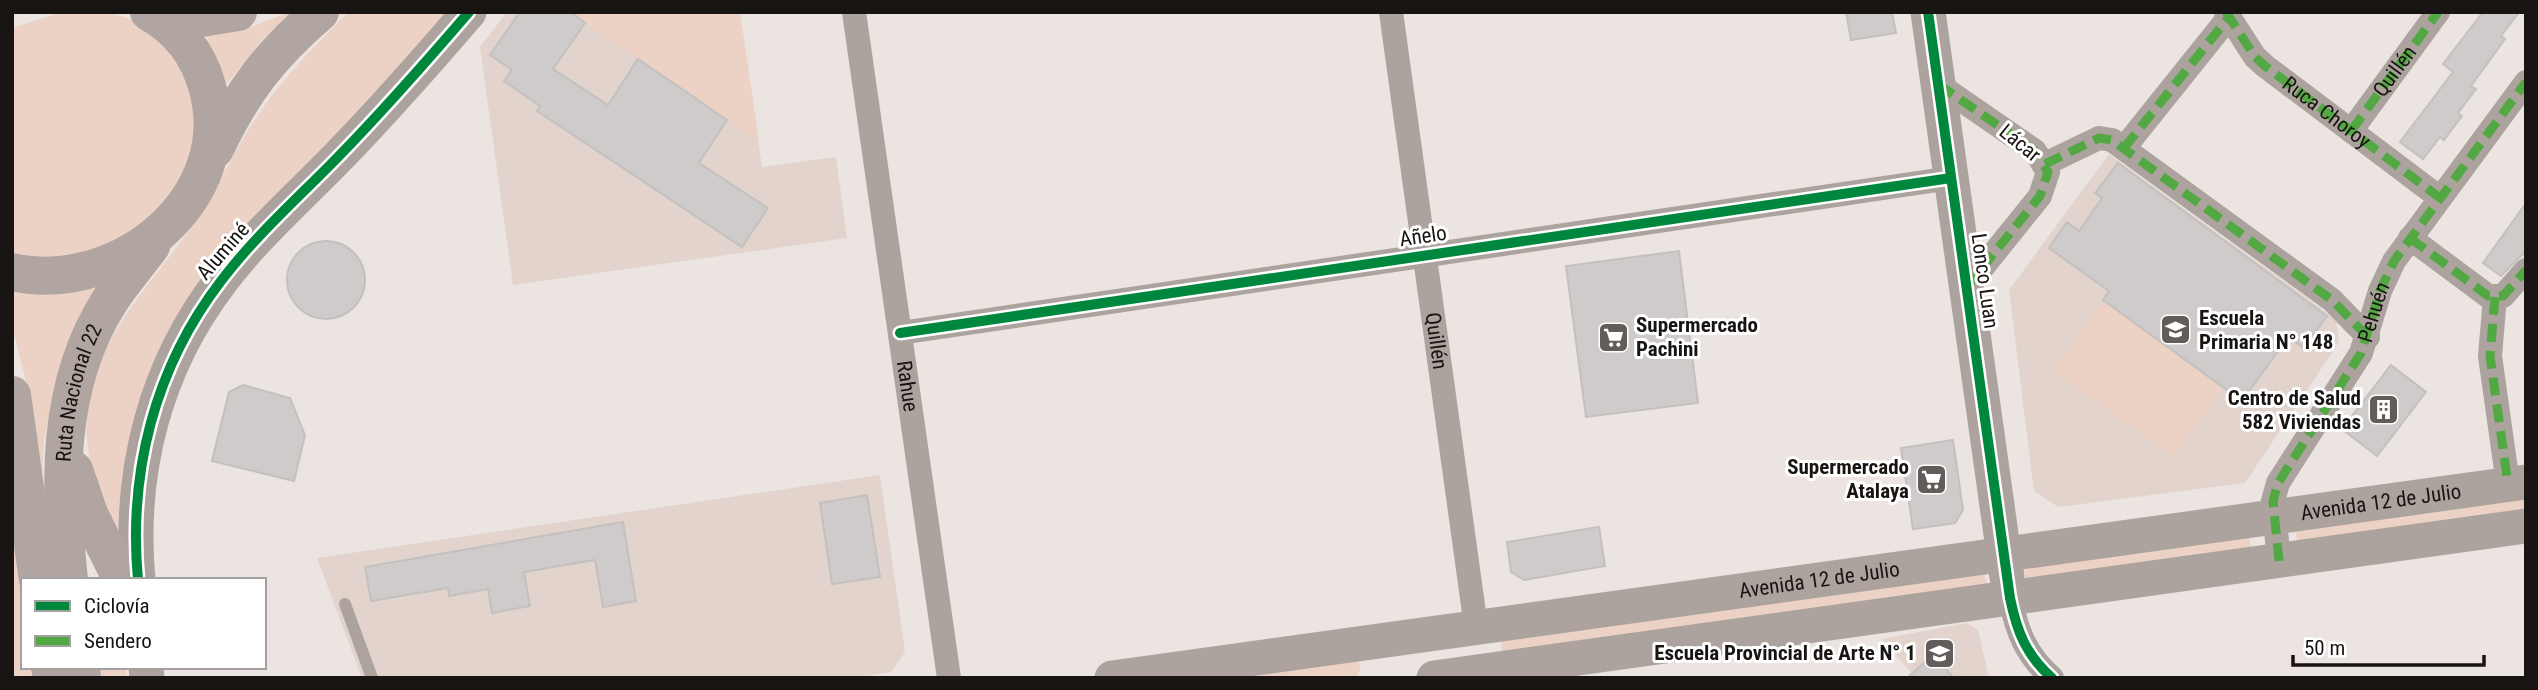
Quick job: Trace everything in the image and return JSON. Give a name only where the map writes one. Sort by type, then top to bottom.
[{"type":"main road","points":[[149,12],[181,37],[204,76],[214,120],[208,163]]},
{"type":"main road","points":[[159,12],[201,18],[239,12]]},
{"type":"main road","name":"Ruta Nacional 22","points":[[69,578],[63,503],[65,433],[70,398],[92,335],[109,303],[199,184],[233,111],[260,70],[320,12]]},
{"type":"main road","name":"Aluminé","points":[[138,578],[135,520],[144,448],[153,410],[168,372],[201,310],[245,253],[366,128],[469,12]]},
{"type":"main road","name":"Lonco Luan","points":[[1928,12],[2010,598]]},
{"type":"main road","points":[[12,272],[42,276],[95,268],[144,246],[166,228]]},
{"type":"main road","name":"Ruta Nacional 22","points":[[12,395],[38,578]]},
{"type":"main road","points":[[65,433],[82,497],[121,578]]},
{"type":"main road","name":"Avenida 12 de Julio","points":[[1112,678],[2517,483]]},
{"type":"main road","name":"Avenida 12 de Julio","points":[[1434,678],[1483,674],[2526,526]]},
{"type":"main road","name":"Quillén","points":[[1476,627],[1483,674]]},
{"type":"main road","points":[[1407,637],[1414,678]]},
{"type":"street","name":"Rahue","points":[[854,12],[949,678]]},
{"type":"street","name":"Quillén","points":[[1391,12],[1476,627]]},
{"type":"street","name":"Quillén","points":[[2351,131],[2438,12]]},
{"type":"street","name":"Ruca Choroy","points":[[2228,15],[2255,57],[2265,66],[2440,198]]},
{"type":"street","points":[[2124,148],[2228,15]]},
{"type":"street","name":"Pehuén","points":[[2279,561],[2273,517],[2278,484],[2339,392],[2368,337],[2386,276],[2410,238],[2526,82]]},
{"type":"street","name":"Lácar","points":[[1938,84],[2035,151],[2045,164],[2047,181],[2040,196],[1966,288]]},
{"type":"street","points":[[2045,164],[2099,138],[2112,140],[2332,300],[2368,337]]},
{"type":"street","name":"Añelo","points":[[900,333],[1951,178]]},
{"type":"street","points":[[2410,238],[2481,291],[2496,297],[2509,292],[2526,270]]},
{"type":"street","points":[[2496,297],[2490,356],[2517,483]]},
{"type":"street","points":[[2010,598],[2020,641],[2052,677]]},
{"type":"lane","points":[[345,604],[372,678]]},
{"type":"shaded area","points":[[63,12],[99,12],[121,16],[138,24],[167,49],[178,66],[192,102],[193,153],[190,166],[176,188],[138,225],[90,250],[64,256],[38,257],[12,252],[12,28]]},
{"type":"shaded area","points":[[294,12],[263,39],[227,84],[205,34],[251,27]]},
{"type":"shaded area","points":[[349,12],[453,12],[219,265],[124,559],[92,471],[89,453],[87,416],[101,359],[130,310],[199,216],[262,109],[297,65]]},
{"type":"shaded area","points":[[507,12],[740,12],[762,167],[836,157],[847,238],[513,285],[480,47]]},
{"type":"shaded area","points":[[571,12],[740,12],[759,142],[585,23]]},
{"type":"shaded area","name":"Escuela Primaria N° 148","points":[[2109,154],[2336,319],[2339,342],[2245,483],[2058,507],[2034,491],[2009,290]]},
{"type":"shaded area","points":[[93,286],[95,289],[55,383],[44,441],[42,479],[25,377],[12,327],[12,290]]},
{"type":"shaded area","points":[[2103,300],[2223,388],[2173,457],[2052,370]]},
{"type":"shaded area","points":[[880,475],[905,652],[891,672],[854,678],[362,678],[317,558]]},
{"type":"shaded area","points":[[12,486],[23,578],[21,669],[36,669],[37,678],[12,678]]},
{"type":"shaded area","points":[[2526,492],[2526,516],[2297,541],[2296,530]]},
{"type":"shaded area","points":[[2248,536],[2252,548],[2026,579],[2024,568]]},
{"type":"shaded area","points":[[1984,573],[1987,584],[1502,652],[1501,640]]},
{"type":"shaded area","name":"Escuela Provincial de Arte N° 1","points":[[1967,623],[1978,630],[1989,678],[1916,678],[1882,639]]},
{"type":"shaded area","points":[[1357,659],[1361,667],[1356,678],[1189,678]]},
{"type":"shaded area","points":[[94,669],[125,669],[127,678],[95,678]]},
{"type":"building","points":[[520,12],[571,12],[585,23],[553,69],[608,105],[638,59],[727,120],[699,163],[768,208],[742,247],[537,111],[540,106],[504,81],[512,70],[490,55]]},
{"type":"building","points":[[1846,12],[1892,12],[1896,33],[1851,40]]},
{"type":"building","points":[[2483,12],[2519,12],[2501,36],[2505,39],[2471,86],[2476,89],[2458,113],[2462,116],[2444,140],[2440,137],[2423,159],[2400,142],[2453,72],[2443,64]]},
{"type":"building","points":[[2118,163],[2327,316],[2304,348],[2288,337],[2242,401],[2103,300],[2109,291],[2049,248],[2067,222],[2079,231],[2102,198],[2095,193]]},
{"type":"building","points":[[2526,203],[2526,251],[2501,276],[2483,263]]},
{"type":"building","points":[[326,241],[341,244],[354,252],[362,265],[365,280],[362,295],[354,308],[341,316],[326,319],[311,316],[298,308],[290,295],[287,280],[290,265],[298,252],[311,244]]},
{"type":"building","name":"Supermercado Pachini","points":[[1679,251],[1698,403],[1586,417],[1566,266]]},
{"type":"building","name":"Centro de Salud 582 Viviendas","points":[[2391,365],[2426,392],[2377,456],[2342,429]]},
{"type":"building","points":[[243,385],[290,398],[305,435],[294,481],[212,461],[229,392]]},
{"type":"building","name":"Supermercado Atalaya","points":[[1953,440],[1963,510],[1955,523],[1913,529],[1901,448]]},
{"type":"building","points":[[867,495],[880,577],[832,584],[820,503]]},
{"type":"building","points":[[623,522],[636,601],[603,607],[595,560],[524,572],[530,606],[492,613],[488,589],[449,596],[448,588],[371,601],[365,567]]},
{"type":"building","points":[[1599,527],[1605,566],[1524,580],[1511,572],[1507,542]]},
{"type":"building","points":[[1933,655],[1954,678],[1907,678]]},
{"type":"marked path","points":[[2226,12],[2255,57],[2265,66],[2440,198]]},
{"type":"marked path","points":[[2351,131],[2438,12]]},
{"type":"marked path","points":[[2124,148],[2229,17]]},
{"type":"marked path","points":[[2279,561],[2273,501],[2278,483],[2361,353],[2380,291],[2394,261],[2526,82]]},
{"type":"marked path","points":[[1938,84],[2035,151],[2048,172],[2040,196],[1966,288]]},
{"type":"marked path","points":[[2045,164],[2099,138],[2112,140],[2332,300],[2368,337]]},
{"type":"marked path","points":[[2410,238],[2488,296],[2503,296],[2526,270]]},
{"type":"marked path","points":[[2495,297],[2490,356],[2508,484]]},
{"type":"cycle path","points":[[138,578],[137,500],[142,461],[163,385],[198,314],[248,248],[371,122],[469,12]]},
{"type":"cycle path","points":[[1928,12],[2010,598],[2016,622],[2029,652],[2052,678]]},
{"type":"cycle path","points":[[900,333],[1951,178]]},
{"type":"place","name":"Escuela Primaria N° 148","points":[[2176,330]]},
{"type":"place","name":"Supermercado Pachini","points":[[1613,337]]},
{"type":"place","name":"Centro de Salud 582 Viviendas","points":[[2384,410]]},
{"type":"place","name":"Supermercado Atalaya","points":[[1932,479]]},
{"type":"place","name":"Escuela Provincial de Arte N° 1","points":[[1939,653]]}]
